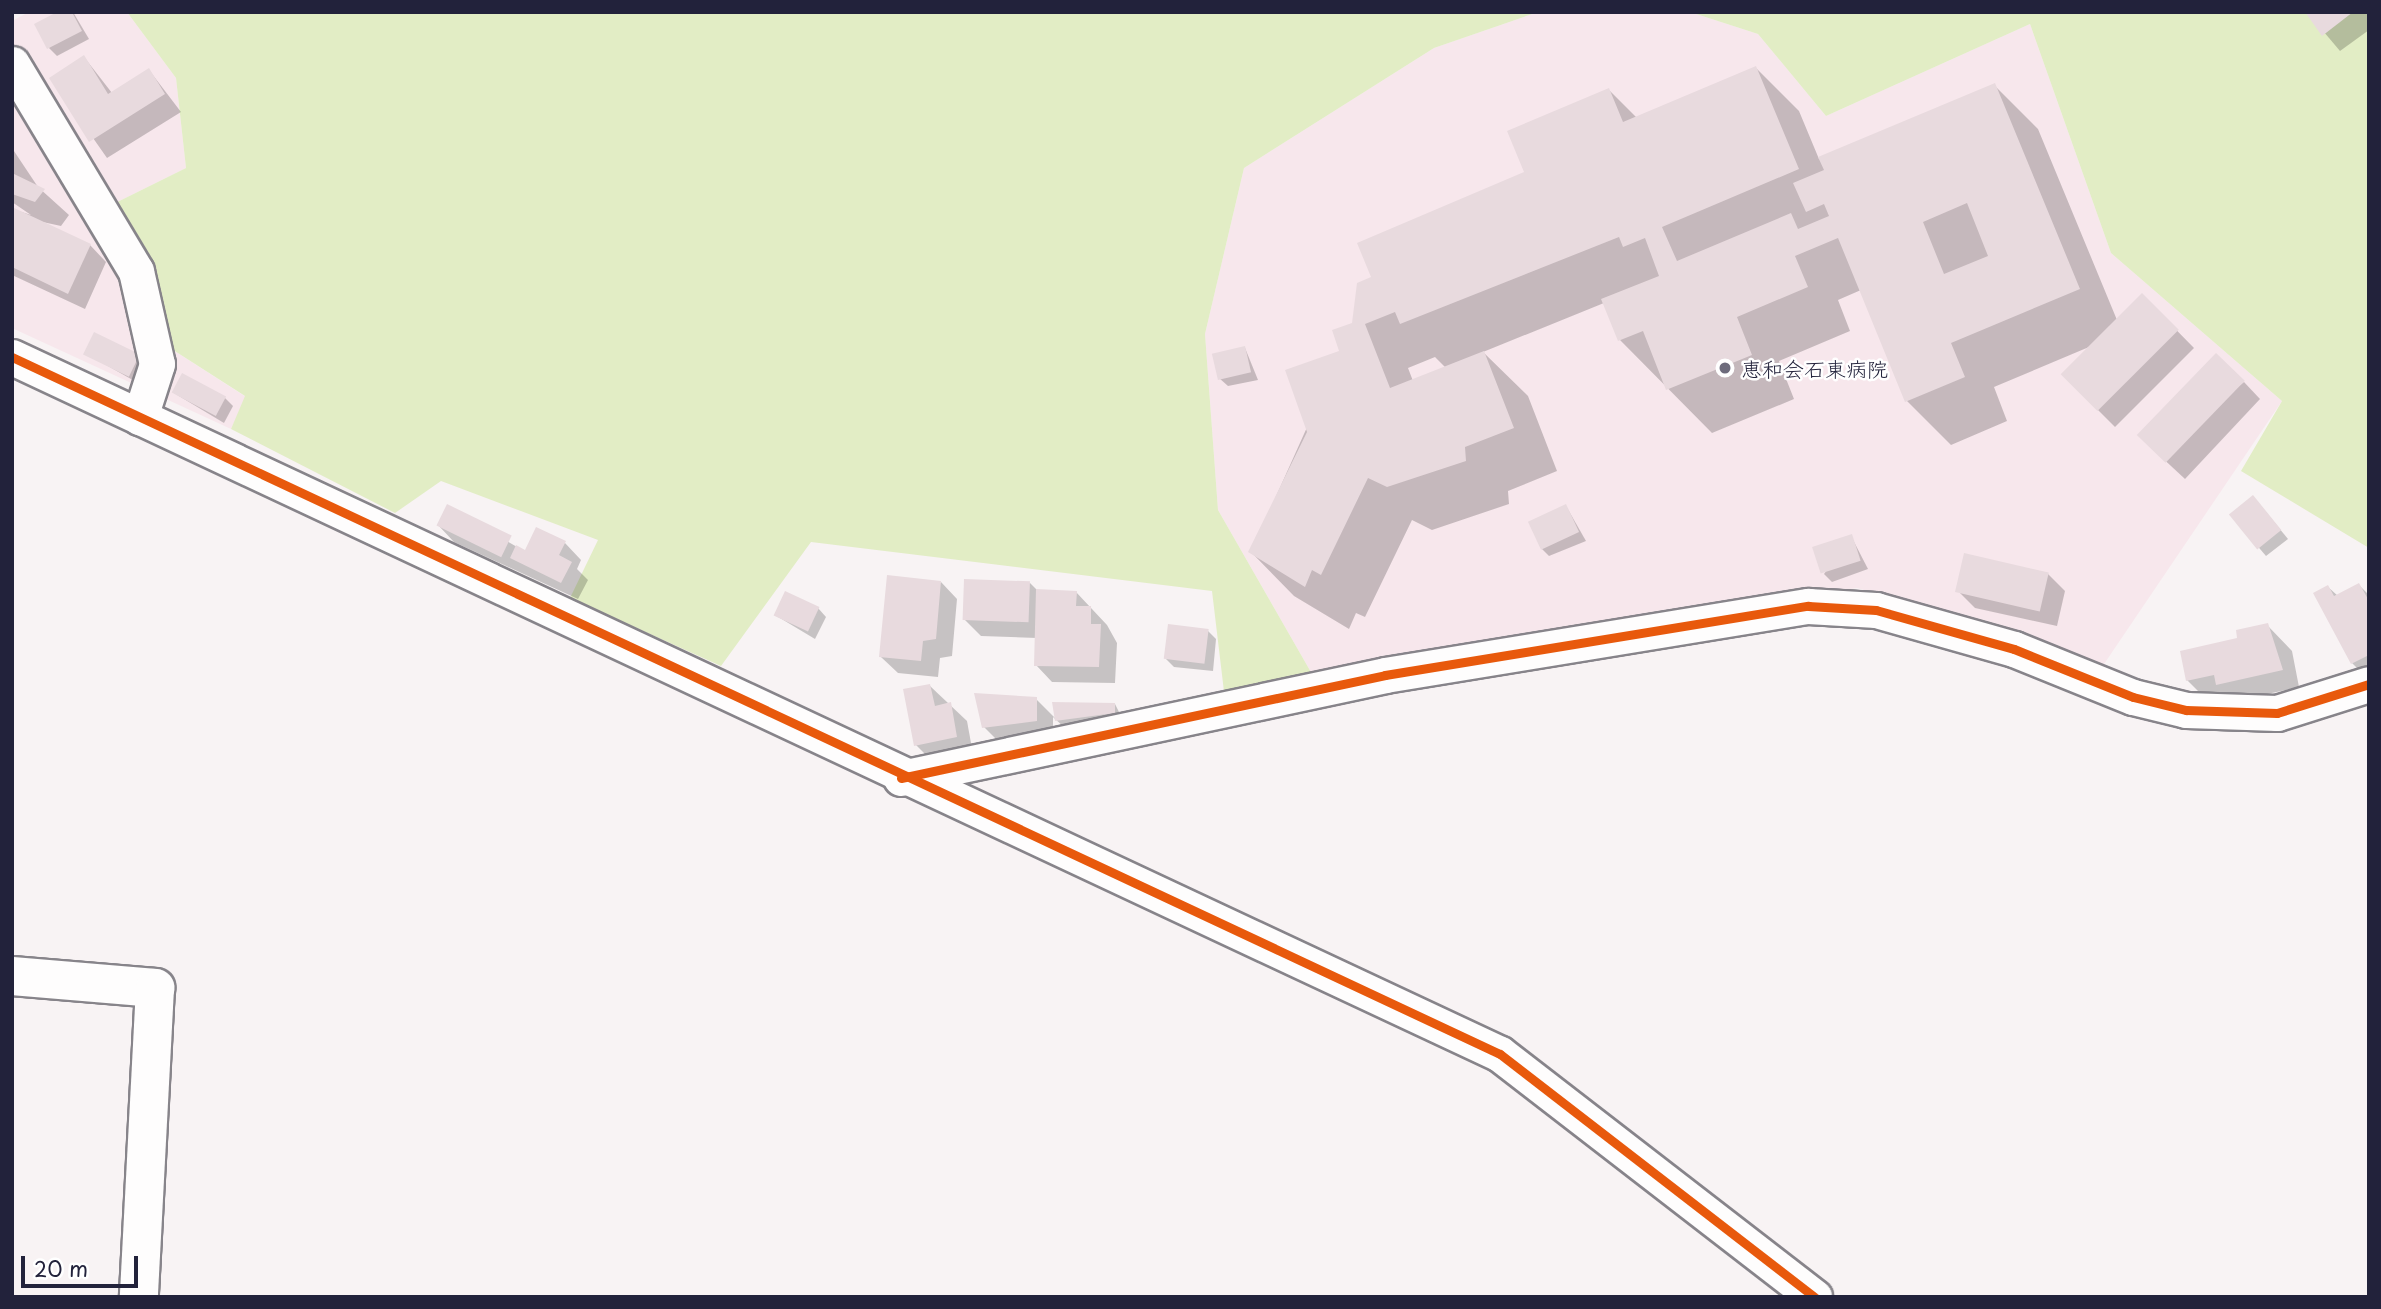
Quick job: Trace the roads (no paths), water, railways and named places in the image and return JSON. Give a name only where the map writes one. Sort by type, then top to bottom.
[{"type":"street","points":[[12,64],[136,271],[157,364],[140,417]]},
{"type":"street","points":[[12,357],[901,778],[1500,1054],[1814,1297]]},
{"type":"street","points":[[901,778],[1385,675],[1808,606],[1876,610],[2014,649],[2133,697],[2186,710],[2277,713],[2369,684]]},
{"type":"street","points":[[12,976],[155,988],[139,1297]]},
{"type":"place","name":"恵和会石東病院","points":[[1725,368]]}]
